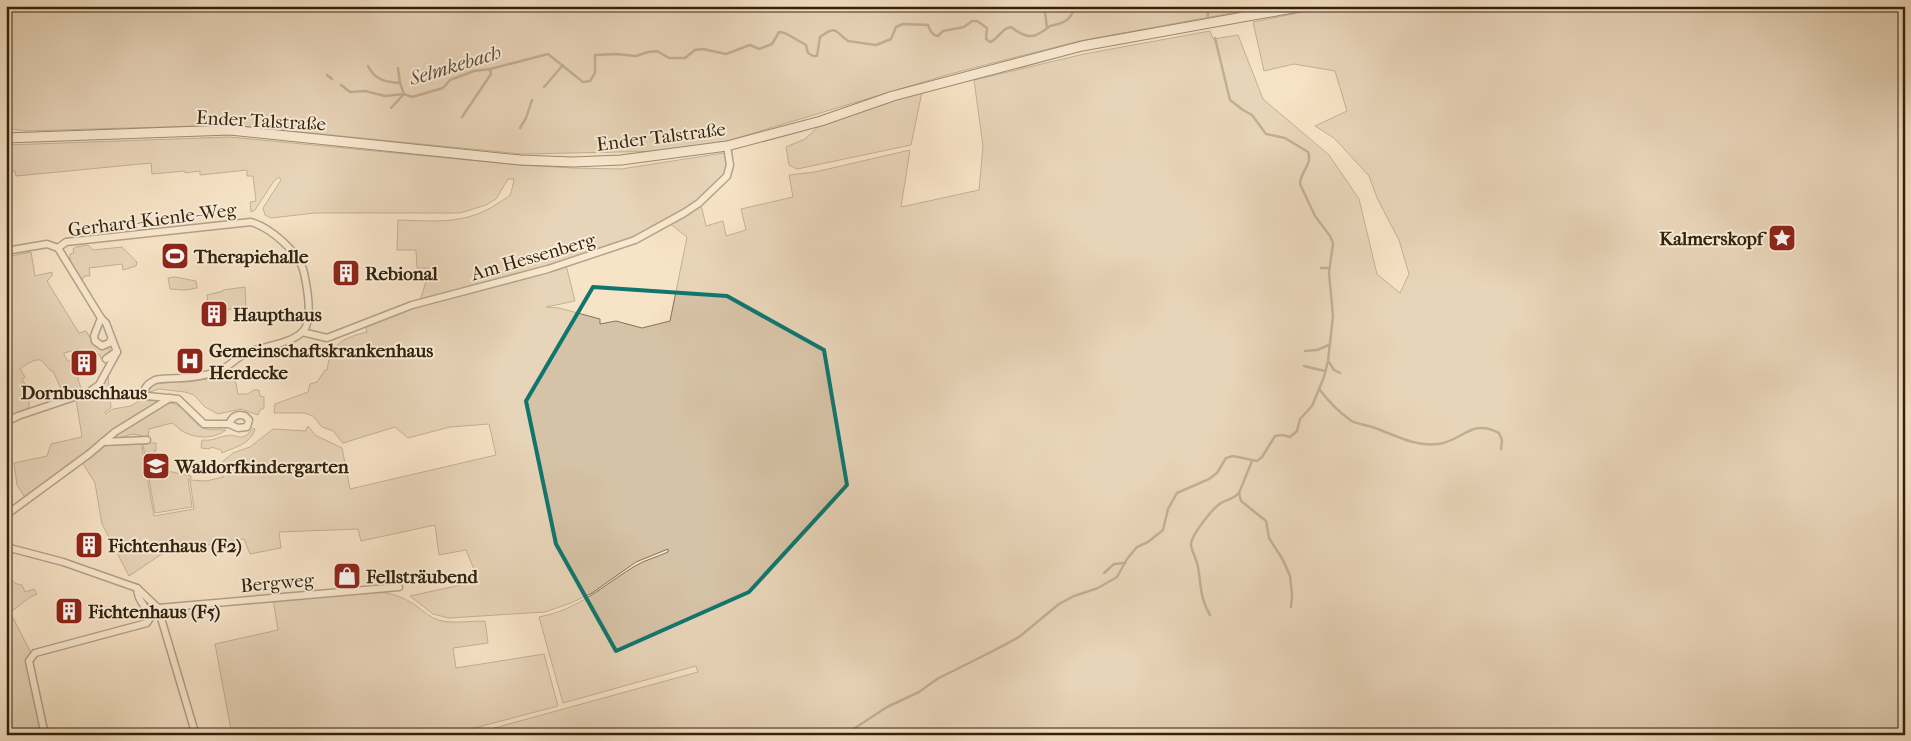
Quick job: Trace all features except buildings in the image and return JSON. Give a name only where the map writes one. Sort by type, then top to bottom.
[{"type":"main road","name":"Ender Talstraße","points":[[6,138],[230,130],[520,160],[573,162],[620,160],[727,146],[821,121],[893,96],[1082,46],[1304,6]]},
{"type":"street","name":"Am Hessenberg","points":[[302,332],[327,338],[412,305],[548,269],[635,240],[699,203],[728,176],[730,166],[727,146]]},
{"type":"street","name":"Gerhard-Kienle-Weg","points":[[58,248],[66,242],[251,222],[261,225],[292,250],[303,266],[308,296],[308,316],[307,324],[302,332]]},
{"type":"street","name":"Gerhard-Kienle-Weg","points":[[6,251],[47,244],[58,248],[100,321],[106,323],[117,352]]},
{"type":"street","points":[[100,321],[94,336],[97,344],[105,346],[111,340]]},
{"type":"street","points":[[230,424],[204,424],[180,401],[148,396],[144,390],[148,384],[155,380],[201,376],[220,371],[246,353],[296,337],[302,332]]},
{"type":"street","points":[[106,359],[117,352]]},
{"type":"street","points":[[6,422],[18,416],[89,392],[99,385],[117,352]]},
{"type":"street","points":[[6,515],[115,432],[170,398]]},
{"type":"street","points":[[104,442],[147,440]]},
{"type":"street","points":[[6,547],[63,562],[137,588],[158,608],[194,729],[193,735]]},
{"type":"street","name":"Bergweg","points":[[158,608],[399,587]]},
{"type":"street","points":[[45,735],[29,661],[35,653],[147,623],[150,618],[147,608],[139,600],[137,588]]},
{"type":"highlighted area","points":[[593,287],[727,296],[824,350],[847,485],[749,592],[616,651],[556,544],[526,401]]},
{"type":"shaded area","points":[[6,6],[1270,6],[1079,41],[950,74],[727,141],[665,151],[522,154],[230,125],[25,131],[11,129],[6,123]]},
{"type":"shaded area","points":[[1332,6],[1905,6],[1905,735],[469,735],[698,672],[696,666],[563,703],[539,617],[579,603],[635,566],[668,552],[668,549],[636,562],[592,593],[545,612],[449,618],[433,614],[410,596],[479,581],[466,550],[439,555],[435,525],[361,541],[358,529],[279,532],[281,548],[250,554],[244,539],[165,552],[129,576],[102,524],[95,483],[82,462],[105,443],[141,442],[154,516],[194,509],[190,480],[206,481],[223,477],[222,462],[233,453],[250,447],[273,429],[306,431],[307,427],[309,427],[315,435],[342,448],[350,489],[496,455],[489,424],[450,427],[408,438],[395,427],[343,443],[333,431],[322,427],[313,416],[304,413],[274,413],[275,404],[308,392],[310,384],[317,382],[325,370],[327,370],[332,354],[339,343],[367,332],[365,324],[413,306],[566,265],[575,301],[546,307],[559,308],[600,319],[600,324],[616,321],[642,328],[670,321],[687,237],[669,223],[701,205],[706,226],[723,221],[726,236],[746,230],[741,209],[793,197],[789,175],[815,172],[910,150],[901,207],[979,190],[983,146],[974,80],[1084,54],[1210,31],[1213,39],[1238,35],[1263,99],[1329,155],[1359,199],[1377,274],[1400,293],[1409,274],[1399,240],[1377,198],[1369,176],[1334,138],[1315,126],[1347,111],[1335,71],[1294,64],[1264,71],[1253,22]]},
{"type":"shaded area","points":[[922,92],[911,145],[797,169],[789,165],[786,147],[805,139],[822,123],[894,99]]},
{"type":"shaded area","points":[[230,137],[520,165],[573,168],[621,169],[724,153],[729,165],[726,176],[698,201],[633,239],[548,267],[420,301],[430,268],[417,268],[416,250],[397,250],[398,220],[461,219],[485,211],[510,195],[514,179],[508,179],[496,199],[486,205],[460,213],[315,213],[271,218],[265,215],[263,208],[281,180],[279,177],[274,181],[255,210],[251,212],[250,202],[256,201],[253,176],[247,176],[247,170],[200,175],[200,171],[152,174],[151,163],[16,176],[15,171],[6,172],[6,145]]},
{"type":"shaded area","points":[[88,245],[93,250],[122,247],[137,262],[136,266],[123,270],[122,264],[89,268],[90,276],[84,276],[82,281],[72,265],[70,254],[74,253],[73,249],[76,247]]},
{"type":"shaded area","points":[[31,252],[35,276],[52,272],[52,276],[47,281],[79,333],[86,331],[96,347],[108,347],[110,350],[101,359],[100,355],[85,351],[82,354],[79,349],[64,353],[68,361],[75,361],[82,390],[59,399],[57,392],[61,389],[53,371],[41,360],[25,365],[20,369],[25,377],[22,379],[26,386],[24,392],[29,401],[29,408],[6,418],[6,257]]},
{"type":"shaded area","points":[[175,277],[196,281],[197,288],[185,290],[170,289],[168,278]]},
{"type":"shaded area","points":[[245,287],[246,308],[229,309],[225,316],[217,316],[215,311],[213,311],[213,317],[204,318],[203,303],[208,303],[207,295],[223,290]]},
{"type":"shaded area","points":[[227,370],[236,383],[238,394],[248,394],[254,390],[259,390],[260,396],[264,397],[264,408],[260,410],[258,415],[241,409],[218,414],[205,407],[194,395],[159,389],[150,392],[149,390],[155,384],[209,379]]},
{"type":"shaded area","points":[[108,376],[111,408],[105,412],[106,414],[113,409],[131,406],[142,399],[149,401],[163,400],[137,414],[26,499],[17,485],[14,463],[47,456],[51,444],[82,437],[76,399],[100,387]]},
{"type":"shaded area","points":[[171,403],[181,407],[194,422],[203,428],[226,430],[209,437],[203,437],[190,435],[172,423],[149,429],[148,438],[132,434],[113,439],[112,437],[161,406]]},
{"type":"shaded area","points":[[254,428],[255,430],[249,439],[237,447],[222,453],[221,450],[211,447],[210,449],[201,448],[202,440],[212,440],[230,435],[242,437]]},
{"type":"shaded area","points":[[156,443],[153,468],[191,476],[191,479],[188,479],[192,507],[155,513],[143,445]]},
{"type":"shaded area","points":[[6,551],[12,552],[12,562],[7,571],[11,579],[14,583],[22,585],[25,592],[34,589],[37,594],[10,612],[32,655],[27,661],[42,735],[6,735]]},
{"type":"shaded area","points":[[374,592],[392,594],[402,598],[438,620],[455,622],[485,621],[488,643],[453,648],[456,668],[544,654],[558,706],[448,735],[232,735],[215,644],[278,630],[273,599]]},
{"type":"waterway","points":[[1037,6],[1045,12],[1047,28]]},
{"type":"waterway","name":"Selmkebach","points":[[341,85],[350,92],[365,91],[385,96],[404,94],[412,97],[443,88],[450,80],[474,71],[490,69],[548,54],[583,82],[590,81],[595,73],[595,55],[616,54],[636,56],[657,51],[669,58],[685,58],[695,50],[703,49],[726,54],[750,45],[759,49],[772,44],[779,32],[785,33],[806,45],[808,53],[813,56],[817,56],[820,37],[830,31],[836,31],[848,41],[876,45],[891,39],[896,27],[903,24],[928,25],[934,35],[938,36],[943,31],[964,27],[972,21],[977,21],[987,28],[986,39],[990,42],[996,39],[1005,29],[1011,27],[1025,35],[1036,35],[1050,26],[1065,22],[1075,8],[1079,6]]},
{"type":"waterway","name":"Selmkebach","points":[[1092,6],[1101,9],[1108,6]]},
{"type":"waterway","points":[[1207,6],[1208,16]]},
{"type":"waterway","points":[[838,735],[852,730],[887,707],[919,692],[937,679],[1019,637],[1059,604],[1074,596],[1098,588],[1117,577],[1127,559],[1137,547],[1148,542],[1163,530],[1168,509],[1177,493],[1209,479],[1217,473],[1226,458],[1233,456],[1257,461],[1262,457],[1275,436],[1290,437],[1297,431],[1300,419],[1312,406],[1324,377],[1328,361],[1333,316],[1329,273],[1333,243],[1315,216],[1300,184],[1309,161],[1308,152],[1285,138],[1266,134],[1252,115],[1230,100],[1215,38]]},
{"type":"waterway","points":[[544,87],[563,65]]},
{"type":"waterway","points":[[368,66],[377,77],[390,82],[400,83],[404,94],[391,108]]},
{"type":"waterway","points":[[398,68],[400,83]]},
{"type":"waterway","points":[[462,117],[491,74],[490,69]]},
{"type":"waterway","name":"Selmkebach","points":[[327,75],[332,79]]},
{"type":"waterway","points":[[520,128],[526,118],[532,100]]},
{"type":"waterway","points":[[1321,268],[1329,268]]},
{"type":"waterway","points":[[1305,351],[1317,350],[1329,345]]},
{"type":"waterway","points":[[1329,362],[1334,370],[1340,373]]},
{"type":"waterway","points":[[1304,366],[1325,371]]},
{"type":"waterway","points":[[1320,390],[1350,420],[1405,440],[1421,444],[1438,444],[1447,442],[1474,429],[1481,428],[1499,433],[1502,440],[1501,449]]},
{"type":"waterway","points":[[1252,461],[1239,493],[1241,501],[1266,521],[1269,538],[1283,560],[1290,576],[1291,607]]},
{"type":"waterway","points":[[1210,615],[1203,597],[1197,564],[1191,545],[1192,540],[1214,509],[1239,493]]},
{"type":"waterway","points":[[1104,573],[1114,564],[1125,563]]},
{"type":"place","name":"Kalmerskopf","points":[[1782,238]]},
{"type":"place","name":"Therapiehalle","points":[[175,256]]},
{"type":"place","name":"Rebional","points":[[346,273]]},
{"type":"place","name":"Haupthaus","points":[[214,314]]},
{"type":"place","name":"Gemeinschaftskrankenhaus Herdecke","points":[[190,361]]},
{"type":"place","name":"Dornbuschhaus","points":[[84,363]]},
{"type":"place","name":"Waldorfkindergarten","points":[[156,466]]},
{"type":"place","name":"Fichtenhaus (F2)","points":[[89,545]]},
{"type":"place","name":"Fellsträubend","points":[[347,576]]},
{"type":"place","name":"Fichtenhaus (F5)","points":[[69,611]]}]
